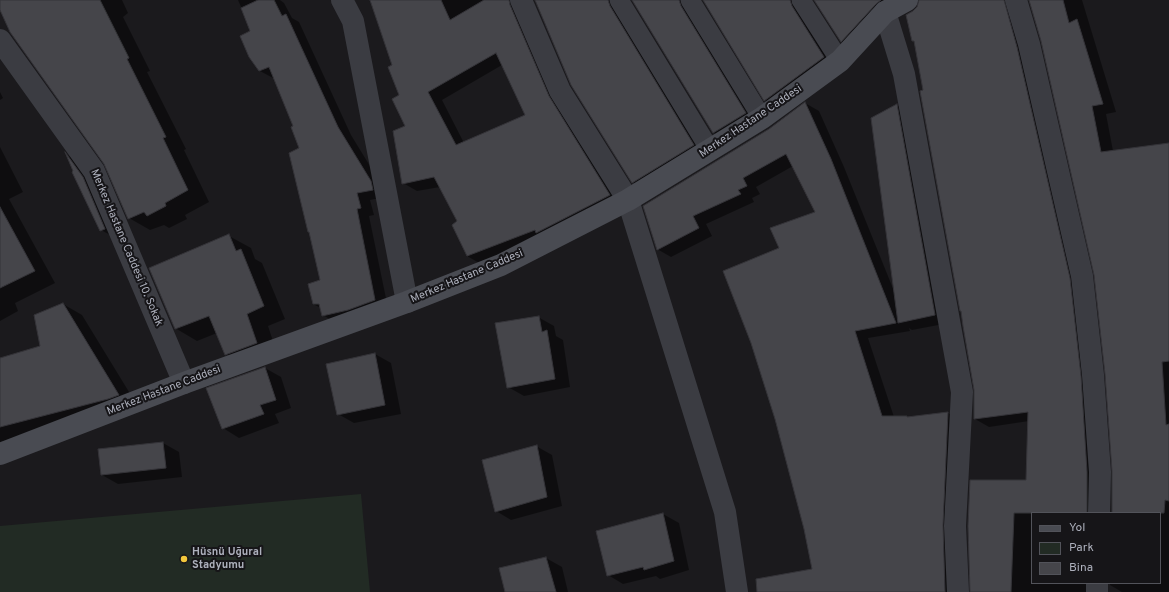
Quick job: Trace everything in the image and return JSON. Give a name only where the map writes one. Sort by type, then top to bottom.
[{"type":"street","points":[[342,0],[353,21],[407,302]]},
{"type":"street","name":"Merkez Hastane Caddesi","points":[[0,454],[184,383],[407,302],[502,264],[628,200],[762,118],[840,61],[885,12],[907,0]]},
{"type":"street","points":[[1016,0],[1030,52],[1082,276],[1093,375],[1100,472],[1099,512]]},
{"type":"street","points":[[526,2],[560,91],[628,200],[725,512],[737,592]]},
{"type":"street","points":[[885,12],[904,74],[962,392],[955,526],[958,592]]},
{"type":"street","name":"Merkez Hastane Caddesi 10. Sokak","points":[[0,40],[94,171],[184,383]]},
{"type":"lane","points":[[620,0],[710,150]]},
{"type":"lane","points":[[690,0],[762,118]]},
{"type":"lane","points":[[801,0],[840,61]]},
{"type":"green space","name":"Hüsnü Uğural Stadyumu","points":[[361,494],[370,592],[0,592],[0,526]]},
{"type":"building","points":[[0,0],[100,0],[129,58],[127,59],[166,137],[163,138],[188,190],[165,203],[166,206],[147,216],[144,212],[128,219],[104,164],[10,32],[0,10]]},
{"type":"building","points":[[258,0],[274,0],[282,16],[286,14],[338,127],[371,181],[373,190],[357,193],[361,208],[357,209],[375,300],[348,310],[322,316],[319,304],[313,304],[308,284],[320,280],[289,153],[299,148],[291,127],[293,126],[269,67],[259,71],[249,57],[240,36],[250,31],[241,8]]},
{"type":"building","points":[[370,0],[441,0],[450,20],[484,0],[509,0],[549,96],[610,195],[536,233],[535,230],[467,256],[452,225],[457,221],[434,177],[402,184],[393,131],[405,126],[392,99],[399,95],[388,67],[392,65]],"holes":[[[496,53],[525,115],[456,145],[428,92]]]},
{"type":"building","points":[[535,0],[608,0],[610,6],[694,145],[632,183],[571,85]]},
{"type":"building","points":[[632,0],[679,0],[681,6],[746,113],[713,133]]},
{"type":"building","points":[[703,0],[790,0],[792,6],[824,57],[764,101]]},
{"type":"building","points":[[814,0],[881,0],[841,42]]},
{"type":"building","points":[[919,0],[1004,0],[1017,47],[1070,278],[1081,376],[1087,472],[1087,512],[1014,513],[1011,592],[970,592],[968,526],[970,480],[1026,480],[1028,412],[974,419],[974,390],[961,311],[920,91],[923,90],[914,41],[912,41],[906,15],[917,7]]},
{"type":"building","points":[[1029,0],[1063,0],[1069,23],[1077,19],[1103,104],[1092,106],[1101,152],[1169,143],[1169,361],[1162,362],[1166,425],[1169,424],[1169,501],[1165,500],[1164,513],[1112,512],[1112,471],[1105,374],[1094,275],[1041,41]]},
{"type":"building","points":[[805,102],[831,159],[896,323],[855,331],[882,416],[907,417],[948,412],[943,525],[945,592],[757,592],[756,579],[812,569],[804,529],[775,419],[751,343],[723,271],[779,248],[770,228],[815,212],[786,154],[743,178],[747,186],[738,190],[741,194],[693,216],[699,228],[657,250],[643,206],[769,129]]},
{"type":"building","points":[[897,104],[935,315],[898,323],[871,118]]},
{"type":"building","points":[[65,152],[83,177],[105,229],[100,231],[72,172],[73,171]]},
{"type":"building","points":[[0,207],[35,271],[0,288]]},
{"type":"building","points":[[229,234],[236,251],[241,249],[264,306],[247,314],[257,343],[225,355],[209,316],[175,329],[149,268]]},
{"type":"building","points":[[63,303],[119,395],[0,427],[0,358],[40,346],[34,315]]},
{"type":"building","points":[[539,316],[542,332],[547,330],[555,379],[507,388],[495,323]]},
{"type":"building","points":[[375,353],[385,405],[337,415],[326,364]]},
{"type":"building","points":[[265,367],[276,400],[260,405],[264,414],[222,429],[206,388]]},
{"type":"building","points":[[163,442],[166,468],[101,475],[98,449]]},
{"type":"building","points":[[537,445],[547,497],[495,512],[482,460]]},
{"type":"building","points":[[663,513],[674,561],[644,570],[643,567],[607,576],[596,531]]},
{"type":"building","points":[[546,557],[556,592],[505,592],[499,568]]},
{"type":"place","name":"Hüsnü Uğural Stadyumu","points":[[184,559]]}]
